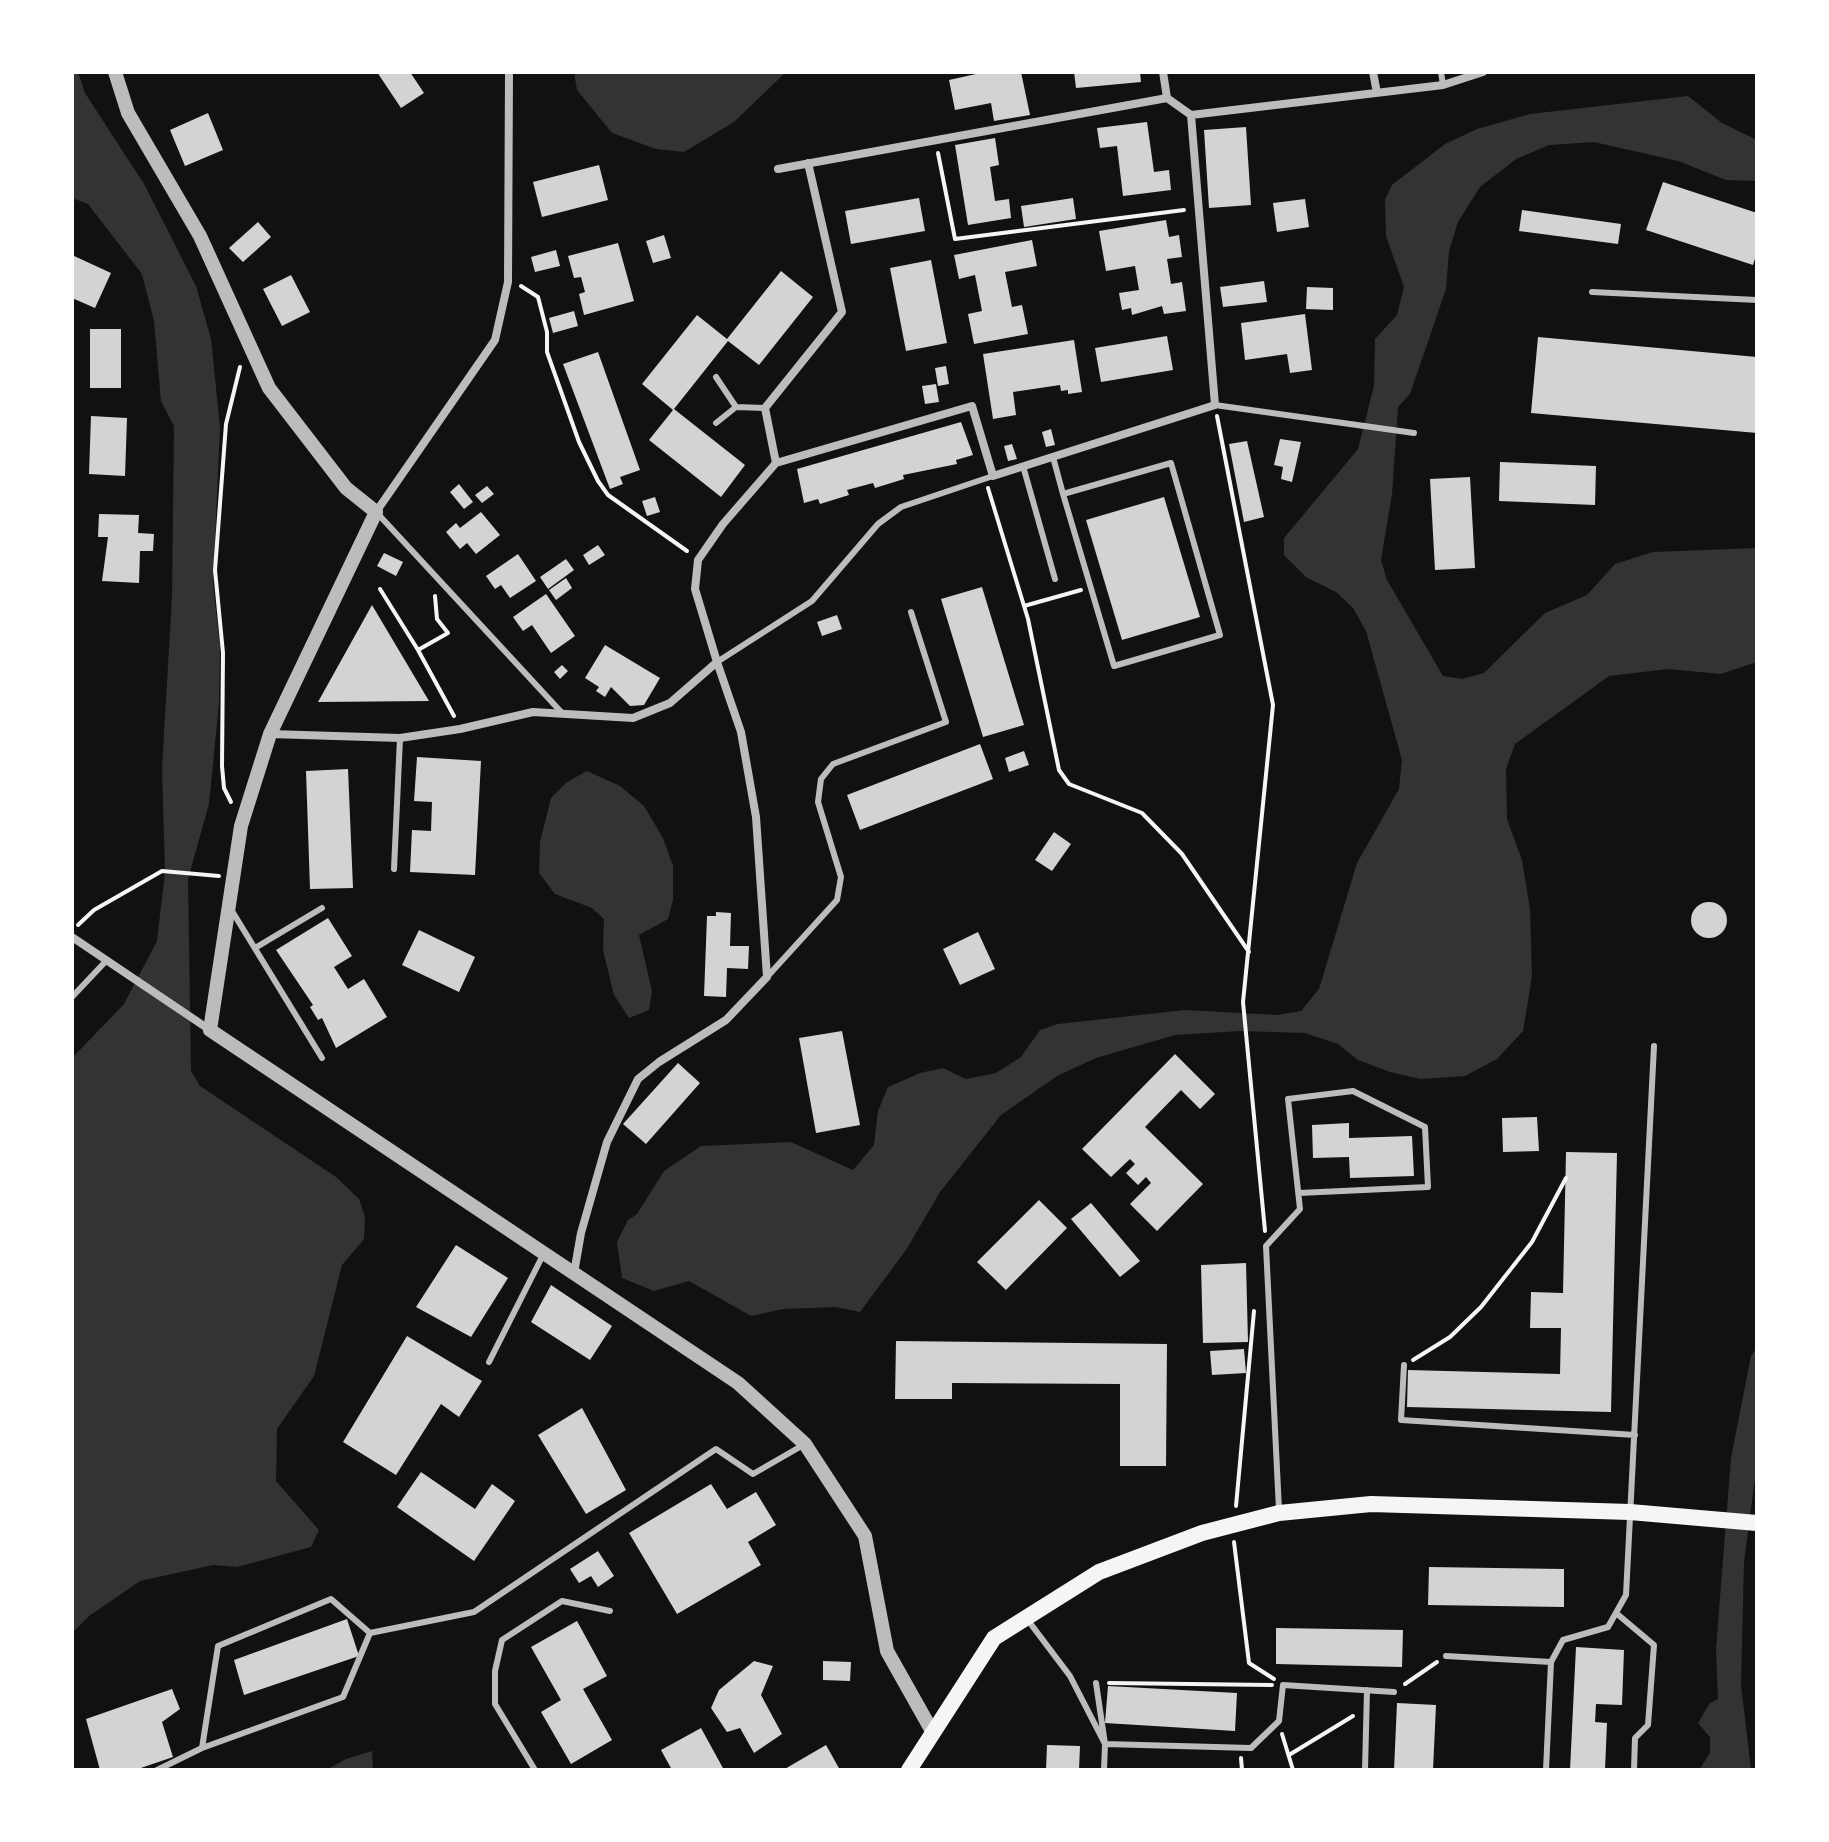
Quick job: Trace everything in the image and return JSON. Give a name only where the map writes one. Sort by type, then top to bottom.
[{"type":"main road","points":[[909,1770],[994,1638],[1099,1572],[1202,1533],[1279,1513],[1371,1504],[1630,1512],[1757,1523]]},
{"type":"street","points":[[115,72],[128,113],[200,236],[269,388],[346,488],[376,512]]},
{"type":"street","points":[[210,1030],[241,826],[270,734],[376,512],[495,340],[508,282],[509,72]]},
{"type":"street","points":[[1163,72],[1167,98]]},
{"type":"street","points":[[1373,72],[1377,93]]},
{"type":"street","points":[[778,169],[1167,98],[1191,115],[1443,85],[1483,72]]},
{"type":"street","points":[[574,1273],[581,1233],[607,1142],[638,1079],[659,1062],[726,1020],[767,977],[756,817],[741,732],[695,589],[698,560],[723,524],[776,463],[972,406],[989,477],[1215,405],[1191,115]]},
{"type":"street","points":[[776,463],[765,408],[842,312],[808,163]]},
{"type":"street","points":[[270,734],[400,738],[460,729],[533,712],[633,718],[670,703],[717,662]]},
{"type":"street","points":[[72,937],[738,1383],[805,1444],[865,1536],[887,1651],[932,1731]]},
{"type":"lane","points":[[1441,72],[1443,85]]},
{"type":"lane","points":[[1592,292],[1757,300]]},
{"type":"lane","points":[[716,377],[736,407]]},
{"type":"lane","points":[[1215,405],[1414,433]]},
{"type":"lane","points":[[716,423],[736,407],[765,408]]},
{"type":"lane","points":[[1053,457],[1063,494],[1114,666],[1220,635],[1171,463],[1063,494]]},
{"type":"lane","points":[[1023,466],[1055,579]]},
{"type":"lane","points":[[717,662],[812,601],[878,524],[901,507],[989,477]]},
{"type":"lane","points":[[376,512],[563,714]]},
{"type":"lane","points":[[767,977],[837,900],[841,877],[818,802],[821,779],[833,764],[946,722],[911,612]]},
{"type":"lane","points":[[394,869],[400,738]]},
{"type":"lane","points":[[228,904],[322,1058]]},
{"type":"lane","points":[[255,948],[322,908]]},
{"type":"lane","points":[[72,997],[106,961]]},
{"type":"lane","points":[[1546,1770],[1551,1662],[1563,1640],[1608,1627],[1626,1595],[1654,1046]]},
{"type":"lane","points":[[1279,1513],[1271,1290],[1266,1246],[1300,1209],[1288,1099],[1353,1091],[1425,1127],[1428,1187],[1299,1193]]},
{"type":"lane","points":[[489,1362],[544,1253]]},
{"type":"lane","points":[[1404,1365],[1401,1420],[1635,1435]]},
{"type":"lane","points":[[370,1633],[474,1612],[716,1449],[753,1474],[805,1444]]},
{"type":"lane","points":[[202,1748],[218,1646],[331,1599],[370,1633]]},
{"type":"lane","points":[[535,1770],[495,1704],[495,1671],[502,1640],[562,1601],[610,1611]]},
{"type":"lane","points":[[1616,1613],[1654,1645],[1648,1725],[1635,1738],[1634,1770]]},
{"type":"lane","points":[[1025,1617],[1070,1676],[1105,1744]]},
{"type":"lane","points":[[157,1770],[202,1748],[343,1697],[370,1633]]},
{"type":"lane","points":[[1446,1656],[1551,1662]]},
{"type":"lane","points":[[1096,1683],[1105,1744],[1104,1770]]},
{"type":"lane","points":[[1105,1744],[1251,1748],[1279,1721],[1283,1685],[1394,1692]]},
{"type":"lane","points":[[1365,1770],[1367,1690]]},
{"type":"path","points":[[936,140],[955,239],[1199,208]]},
{"type":"path","points":[[508,282],[529,288],[538,297],[547,332],[547,352],[579,442],[603,488],[698,560]]},
{"type":"path","points":[[241,826],[224,788],[220,713],[223,653],[215,570],[226,424],[240,363],[250,348]]},
{"type":"path","points":[[1215,405],[1273,705],[1243,1002],[1266,1246]]},
{"type":"path","points":[[989,477],[1024,606],[1059,770],[1069,784],[1142,813],[1182,854],[1250,953]]},
{"type":"path","points":[[418,650],[448,633],[437,619],[436,577]]},
{"type":"path","points":[[1024,606],[1091,588]]},
{"type":"path","points":[[380,589],[418,650],[460,729]]},
{"type":"path","points":[[78,925],[94,910],[162,871],[232,877]]},
{"type":"path","points":[[1404,1365],[1450,1337],[1481,1307],[1532,1242],[1566,1178]]},
{"type":"path","points":[[1237,1477],[1255,1301],[1271,1290]]},
{"type":"path","points":[[1234,1545],[1249,1663],[1283,1685]]},
{"type":"path","points":[[1394,1692],[1446,1656]]},
{"type":"path","points":[[1096,1683],[1283,1685]]},
{"type":"path","points":[[1289,1755],[1366,1709]]},
{"type":"path","points":[[1279,1721],[1293,1770]]},
{"type":"shaded area","points":[[72,72],[78,72],[85,93],[144,184],[196,286],[211,339],[220,427],[213,584],[220,647],[219,703],[209,804],[188,879],[191,1071],[200,1086],[336,1177],[359,1199],[365,1217],[364,1239],[342,1265],[314,1376],[277,1429],[276,1481],[319,1530],[311,1547],[237,1567],[213,1565],[140,1581],[89,1616],[72,1633],[72,1058],[124,1004],[157,941],[165,873],[162,768],[172,597],[174,426],[161,401],[154,321],[142,274],[88,204],[72,198]]},
{"type":"shaded area","points":[[574,72],[786,72],[734,122],[684,152],[656,149],[612,133],[577,90]]},
{"type":"shaded area","points":[[1688,96],[1722,123],[1757,140],[1757,181],[1726,180],[1678,161],[1594,142],[1549,145],[1516,159],[1480,187],[1458,222],[1449,251],[1446,289],[1410,394],[1398,407],[1392,494],[1381,560],[1387,580],[1443,676],[1462,679],[1484,673],[1545,613],[1587,595],[1615,564],[1653,552],[1757,548],[1757,662],[1721,674],[1668,669],[1609,676],[1515,744],[1506,769],[1507,819],[1522,860],[1530,909],[1532,976],[1523,1031],[1497,1059],[1465,1076],[1420,1079],[1358,1060],[1338,1044],[1305,1033],[1241,1031],[1175,1035],[1096,1058],[1057,1076],[1001,1115],[940,1192],[906,1250],[860,1312],[836,1307],[783,1309],[751,1316],[689,1281],[654,1291],[622,1278],[617,1242],[628,1220],[637,1214],[664,1171],[701,1146],[791,1142],[853,1170],[874,1145],[878,1111],[888,1087],[920,1073],[943,1068],[966,1079],[996,1073],[1021,1057],[1040,1030],[1058,1024],[1185,1010],[1277,1015],[1301,1011],[1319,989],[1357,863],[1399,789],[1402,760],[1366,631],[1353,608],[1336,592],[1306,577],[1284,555],[1284,538],[1358,449],[1374,386],[1375,339],[1397,315],[1404,287],[1386,236],[1385,200],[1392,185],[1445,144],[1477,129],[1530,114]]},
{"type":"shaded area","points":[[587,771],[620,786],[644,806],[663,838],[673,866],[673,900],[668,919],[639,935],[652,991],[649,1010],[629,1018],[614,995],[603,950],[604,919],[592,908],[555,894],[539,873],[540,842],[551,798],[567,782]]},
{"type":"shaded area","points":[[1757,1347],[1757,1463],[1744,1562],[1741,1685],[1751,1770],[1699,1770],[1710,1753],[1710,1737],[1698,1723],[1710,1703],[1718,1699],[1716,1649],[1731,1458],[1751,1356]]},
{"type":"shaded area","points":[[372,1751],[373,1770],[326,1770],[346,1759]]},
{"type":"building","points":[[377,72],[410,72],[424,93],[401,108]]},
{"type":"building","points":[[985,72],[1021,72],[1030,115],[994,121],[991,103],[955,110],[949,80]]},
{"type":"building","points":[[1074,72],[1140,72],[1141,82],[1076,88]]},
{"type":"building","points":[[208,113],[223,150],[185,166],[170,130]]},
{"type":"building","points":[[1147,122],[1154,172],[1169,170],[1171,190],[1123,196],[1117,146],[1100,148],[1097,128]]},
{"type":"building","points":[[1246,127],[1251,205],[1209,208],[1204,130]]},
{"type":"building","points":[[995,138],[999,165],[990,167],[995,201],[1009,199],[1011,218],[968,225],[955,145]]},
{"type":"building","points":[[599,165],[608,200],[542,217],[533,182]]},
{"type":"building","points":[[1663,182],[1757,213],[1757,252],[1753,265],[1646,230]]},
{"type":"building","points":[[919,198],[925,231],[851,244],[845,211]]},
{"type":"building","points":[[1073,198],[1076,219],[1024,227],[1021,206]]},
{"type":"building","points":[[1305,199],[1309,227],[1277,232],[1273,203]]},
{"type":"building","points":[[1522,210],[1621,224],[1618,244],[1519,231]]},
{"type":"building","points":[[1166,220],[1169,237],[1179,235],[1182,257],[1167,259],[1171,284],[1182,282],[1186,311],[1164,314],[1162,306],[1132,315],[1131,308],[1122,310],[1119,293],[1139,290],[1135,266],[1106,271],[1099,231]]},
{"type":"building","points":[[258,222],[271,237],[243,262],[229,248]]},
{"type":"building","points":[[664,235],[671,258],[653,263],[646,241]]},
{"type":"building","points":[[1032,240],[1037,266],[1005,272],[1012,307],[1022,305],[1028,334],[974,344],[968,314],[982,311],[975,275],[959,279],[954,255]]},
{"type":"building","points":[[618,243],[634,301],[584,315],[579,294],[585,292],[581,277],[574,278],[568,256]]},
{"type":"building","points":[[556,250],[560,266],[535,272],[531,257]]},
{"type":"building","points":[[72,255],[111,273],[95,308],[72,298]]},
{"type":"building","points":[[931,260],[947,343],[906,351],[890,268]]},
{"type":"building","points":[[781,271],[813,297],[759,365],[728,341],[674,409],[745,465],[721,497],[649,440],[673,410],[642,384],[697,315],[727,339]]},
{"type":"building","points":[[291,275],[310,312],[282,326],[263,289]]},
{"type":"building","points":[[1264,281],[1267,302],[1223,307],[1220,287]]},
{"type":"building","points":[[1307,287],[1333,288],[1333,310],[1306,309]]},
{"type":"building","points":[[574,311],[578,326],[553,333],[549,318]]},
{"type":"building","points":[[1305,314],[1312,370],[1290,373],[1287,354],[1245,360],[1241,323]]},
{"type":"building","points":[[90,329],[121,329],[121,388],[90,388]]},
{"type":"building","points":[[1167,336],[1173,370],[1101,382],[1095,348]]},
{"type":"building","points":[[1538,337],[1757,357],[1757,433],[1531,413]]},
{"type":"building","points":[[1074,340],[1082,392],[1068,394],[1068,390],[1061,391],[1060,385],[1013,392],[1016,415],[993,419],[983,354]]},
{"type":"building","points":[[598,352],[640,470],[620,477],[623,484],[610,489],[563,364]]},
{"type":"building","points":[[946,366],[949,384],[938,386],[935,368]]},
{"type":"building","points":[[936,384],[939,402],[925,404],[922,386]]},
{"type":"building","points":[[91,416],[127,418],[125,476],[89,474]]},
{"type":"building","points":[[961,422],[973,455],[956,460],[957,464],[903,475],[904,479],[875,488],[873,483],[847,490],[849,495],[820,504],[818,499],[804,503],[797,469]]},
{"type":"building","points":[[1051,429],[1055,445],[1046,447],[1042,432]]},
{"type":"building","points":[[1280,439],[1301,442],[1292,482],[1281,479],[1283,467],[1274,465]]},
{"type":"building","points":[[1247,441],[1264,517],[1244,522],[1229,444]]},
{"type":"building","points":[[1012,444],[1017,459],[1008,461],[1004,446]]},
{"type":"building","points":[[1500,462],[1596,466],[1595,505],[1499,501]]},
{"type":"building","points":[[1470,477],[1475,568],[1435,570],[1430,479]]},
{"type":"building","points":[[459,484],[473,502],[464,509],[450,492]]},
{"type":"building","points":[[487,486],[494,494],[482,503],[475,495]]},
{"type":"building","points":[[655,497],[660,512],[647,516],[642,501]]},
{"type":"building","points":[[1164,497],[1200,617],[1122,640],[1086,520]]},
{"type":"building","points":[[481,512],[500,535],[476,554],[467,543],[460,549],[446,532],[456,523],[460,528]]},
{"type":"building","points":[[99,514],[139,515],[138,533],[154,534],[153,551],[140,551],[139,583],[102,581],[108,537],[98,537]]},
{"type":"building","points":[[598,545],[605,555],[589,565],[583,555]]},
{"type":"building","points":[[384,553],[403,562],[396,576],[377,566]]},
{"type":"building","points":[[518,554],[536,581],[510,598],[501,585],[495,589],[486,576]]},
{"type":"building","points":[[566,559],[574,570],[548,589],[540,577]]},
{"type":"building","points":[[566,578],[572,588],[556,600],[549,590]]},
{"type":"building","points":[[982,587],[1024,725],[983,737],[941,599]]},
{"type":"building","points":[[546,594],[575,636],[551,653],[532,625],[523,631],[513,617]]},
{"type":"building","points":[[372,605],[429,701],[318,702]]},
{"type":"building","points":[[837,615],[842,629],[822,636],[817,622]]},
{"type":"building","points":[[605,645],[660,678],[644,705],[630,706],[611,687],[605,697],[596,691],[599,687],[585,678]]},
{"type":"building","points":[[562,665],[568,671],[560,679],[554,672]]},
{"type":"building","points":[[980,744],[993,779],[860,830],[847,795]]},
{"type":"building","points":[[1024,751],[1029,765],[1009,772],[1005,758]]},
{"type":"building","points":[[417,757],[481,761],[475,875],[410,872],[412,830],[431,831],[432,802],[414,801]]},
{"type":"building","points":[[348,769],[353,888],[310,889],[306,771]]},
{"type":"building","points":[[1054,832],[1071,844],[1052,871],[1035,860]]},
{"type":"building","points":[[1709,902],[1722,907],[1727,920],[1722,933],[1709,938],[1696,933],[1691,920],[1696,907]]},
{"type":"building","points":[[716,912],[731,913],[730,946],[749,946],[748,969],[727,968],[726,997],[704,996],[707,916],[716,916]]},
{"type":"building","points":[[328,918],[352,956],[334,967],[348,989],[364,979],[387,1017],[336,1048],[322,1018],[318,1020],[310,1007],[313,1005],[276,950]]},
{"type":"building","points":[[419,930],[475,957],[459,992],[402,965]]},
{"type":"building","points":[[978,932],[995,969],[960,985],[943,949]]},
{"type":"building","points":[[842,1031],[860,1125],[816,1133],[799,1038]]},
{"type":"building","points":[[1175,1054],[1215,1094],[1200,1109],[1181,1090],[1145,1127],[1203,1184],[1157,1231],[1130,1204],[1151,1183],[1146,1177],[1138,1185],[1126,1173],[1135,1164],[1130,1159],[1111,1177],[1082,1149]]},
{"type":"building","points":[[678,1063],[700,1083],[646,1144],[623,1124]]},
{"type":"building","points":[[1537,1117],[1539,1151],[1503,1152],[1502,1118]]},
{"type":"building","points":[[1349,1123],[1349,1138],[1412,1136],[1414,1176],[1350,1178],[1349,1157],[1313,1158],[1312,1125]]},
{"type":"building","points":[[1566,1152],[1617,1153],[1611,1412],[1407,1407],[1408,1370],[1560,1374],[1561,1328],[1530,1328],[1531,1292],[1563,1293]]},
{"type":"building","points":[[1039,1200],[1067,1228],[1006,1290],[977,1262]]},
{"type":"building","points":[[1091,1203],[1140,1261],[1120,1277],[1071,1219]]},
{"type":"building","points":[[456,1245],[508,1278],[471,1337],[416,1307]]},
{"type":"building","points":[[1246,1263],[1248,1342],[1203,1343],[1201,1265]]},
{"type":"building","points":[[551,1285],[612,1326],[590,1360],[531,1322]]},
{"type":"building","points":[[407,1336],[482,1381],[459,1417],[441,1404],[396,1475],[343,1442]]},
{"type":"building","points":[[896,1341],[1167,1344],[1166,1466],[1120,1466],[1120,1384],[952,1383],[952,1399],[895,1399]]},
{"type":"building","points":[[1244,1349],[1246,1373],[1212,1375],[1210,1351]]},
{"type":"building","points":[[582,1408],[626,1490],[586,1514],[538,1435]]},
{"type":"building","points":[[421,1472],[475,1509],[492,1484],[515,1501],[474,1561],[397,1507]]},
{"type":"building","points":[[711,1484],[727,1509],[756,1492],[776,1525],[748,1542],[761,1565],[677,1614],[629,1533]]},
{"type":"building","points":[[598,1551],[614,1576],[598,1587],[591,1576],[579,1583],[570,1569]]},
{"type":"building","points":[[1429,1567],[1564,1569],[1564,1607],[1428,1605]]},
{"type":"building","points":[[347,1619],[359,1656],[244,1695],[234,1660]]},
{"type":"building","points":[[577,1621],[607,1676],[583,1689],[612,1740],[571,1764],[541,1712],[561,1700],[531,1647]]},
{"type":"building","points":[[1276,1628],[1403,1630],[1402,1667],[1276,1664]]},
{"type":"building","points":[[1576,1647],[1624,1650],[1622,1705],[1596,1704],[1595,1722],[1607,1723],[1605,1770],[1570,1770]]},
{"type":"building","points":[[754,1661],[773,1666],[761,1695],[782,1734],[754,1753],[740,1728],[727,1732],[711,1708],[719,1690]]},
{"type":"building","points":[[823,1661],[851,1662],[850,1681],[823,1680]]},
{"type":"building","points":[[1108,1686],[1237,1693],[1235,1731],[1105,1723]]},
{"type":"building","points":[[172,1689],[180,1709],[162,1722],[173,1757],[135,1770],[100,1770],[86,1719]]},
{"type":"building","points":[[1397,1703],[1436,1705],[1433,1770],[1394,1770]]},
{"type":"building","points":[[701,1728],[724,1770],[672,1770],[661,1750]]},
{"type":"building","points":[[826,1745],[840,1770],[783,1770]]},
{"type":"building","points":[[1047,1745],[1080,1746],[1079,1770],[1046,1770]]}]
